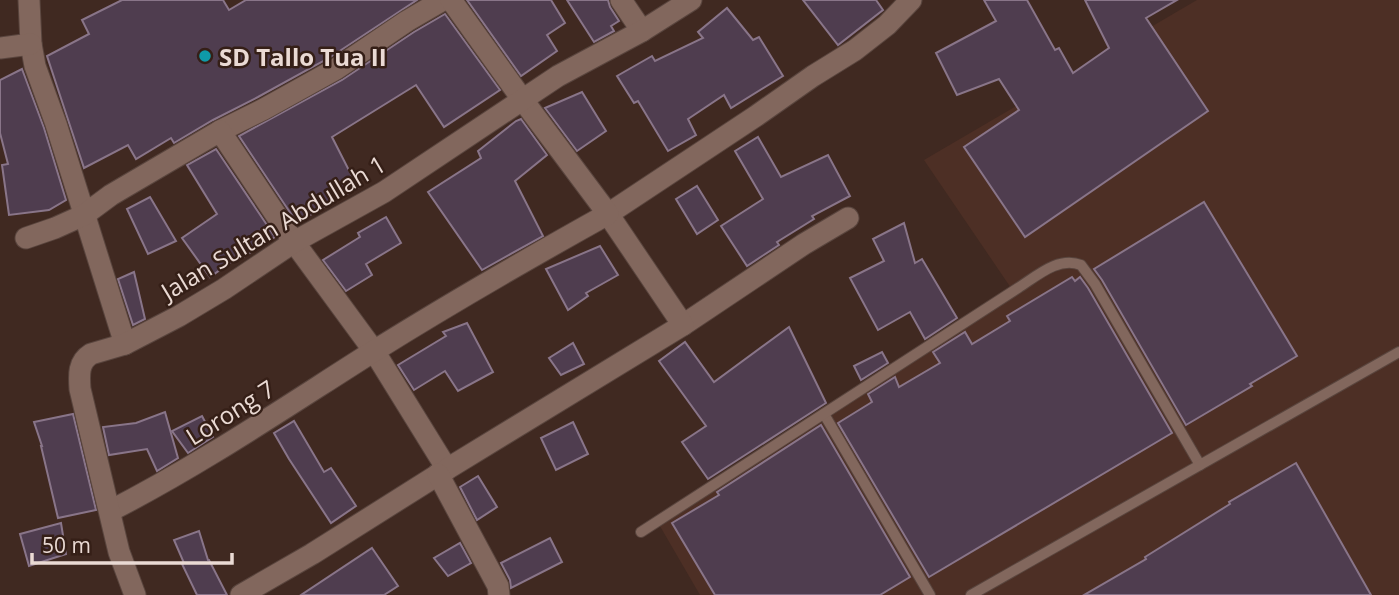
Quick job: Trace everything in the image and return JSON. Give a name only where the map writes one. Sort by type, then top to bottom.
[{"type":"street","points":[[29,0],[34,66],[57,124],[125,344]]},
{"type":"street","points":[[26,238],[84,215],[111,194],[220,131],[336,69],[443,0]]},
{"type":"street","points":[[451,0],[608,214],[683,325]]},
{"type":"street","points":[[621,0],[642,31]]},
{"type":"street","name":"Jalan Sultan Abdullah 1","points":[[135,595],[119,552],[79,378],[81,364],[86,357],[125,344],[225,289],[294,242],[384,191],[558,76],[642,31],[691,0]]},
{"type":"street","name":"Lorong 7","points":[[110,511],[213,454],[374,351],[608,214],[855,50],[887,25],[911,0]]},
{"type":"street","points":[[0,48],[31,44]]},
{"type":"street","points":[[220,131],[294,242],[374,351],[443,472],[498,586],[499,595]]},
{"type":"street","points":[[241,595],[683,325],[803,244],[848,218]]},
{"type":"lane","points":[[640,532],[1056,265],[1068,262],[1081,265],[1095,284],[1199,465]]},
{"type":"lane","points":[[971,595],[1399,352]]},
{"type":"lane","points":[[824,414],[930,595]]},
{"type":"shaded area","points":[[1197,0],[1399,0],[1399,595],[700,595],[657,521],[1011,288],[924,160]]},
{"type":"building","points":[[122,0],[223,0],[229,10],[246,0],[417,0],[329,58],[174,143],[171,138],[136,159],[128,145],[84,168],[47,56],[89,34],[82,20]]},
{"type":"building","points":[[467,0],[551,0],[565,23],[547,35],[557,51],[521,76]]},
{"type":"building","points":[[567,0],[608,0],[619,21],[611,26],[614,31],[594,42]]},
{"type":"building","points":[[803,0],[876,0],[883,10],[838,45]]},
{"type":"building","points":[[984,0],[1027,0],[1055,50],[1059,48],[1073,73],[1109,48],[1085,0],[1177,0],[1146,18],[1208,111],[1025,237],[964,147],[1019,110],[999,79],[957,95],[936,53],[996,21]]},
{"type":"building","points":[[727,8],[753,40],[759,37],[783,76],[731,108],[724,95],[688,119],[696,135],[668,151],[638,101],[634,103],[617,76],[652,56],[655,61],[703,38],[698,32]]},
{"type":"building","points":[[445,14],[500,90],[444,127],[416,85],[332,137],[358,188],[297,223],[239,136],[342,80]]},
{"type":"building","points":[[22,69],[66,200],[49,210],[9,215],[2,165],[8,164],[0,133],[0,80]]},
{"type":"building","points":[[582,92],[606,131],[577,151],[545,108]]},
{"type":"building","points":[[521,119],[547,155],[515,181],[543,236],[482,270],[428,192],[481,158],[478,151]]},
{"type":"building","points":[[758,137],[781,177],[828,155],[850,196],[812,216],[814,219],[777,242],[779,245],[747,266],[721,226],[763,199],[735,151]]},
{"type":"building","points":[[216,149],[275,237],[243,257],[241,255],[210,277],[182,238],[217,214],[187,165]]},
{"type":"building","points":[[697,186],[718,220],[697,234],[676,199]]},
{"type":"building","points":[[150,197],[176,241],[148,254],[127,209]]},
{"type":"building","points":[[1204,202],[1297,356],[1186,425],[1094,269]]},
{"type":"building","points":[[386,217],[401,243],[366,264],[372,275],[346,291],[323,260],[360,237],[358,233]]},
{"type":"building","points":[[904,223],[915,263],[922,259],[957,318],[925,339],[910,312],[878,330],[850,278],[884,261],[873,239]]},
{"type":"building","points":[[600,246],[618,275],[586,293],[588,296],[568,310],[546,269]]},
{"type":"building","points":[[134,272],[145,319],[133,325],[118,279]]},
{"type":"building","points":[[1072,277],[1075,281],[1080,277],[1088,288],[1172,433],[929,577],[838,423],[872,402],[868,394],[895,377],[899,387],[940,363],[933,352],[965,332],[972,344],[1010,321],[1007,316]]},
{"type":"building","points":[[467,323],[493,372],[458,391],[445,371],[414,390],[398,365],[446,336],[443,332]]},
{"type":"building","points":[[789,327],[826,403],[708,479],[682,442],[706,426],[659,361],[685,342],[714,382]]},
{"type":"building","points":[[573,343],[584,364],[561,375],[549,358]]},
{"type":"building","points":[[882,352],[888,363],[861,380],[854,366]]},
{"type":"building","points":[[165,412],[178,458],[157,471],[147,449],[109,455],[103,427],[136,423]]},
{"type":"building","points":[[73,414],[96,510],[58,518],[34,422]]},
{"type":"building","points":[[202,416],[213,437],[188,453],[172,431]]},
{"type":"building","points":[[294,421],[324,472],[331,468],[356,506],[331,523],[274,433]]},
{"type":"building","points":[[573,422],[588,454],[556,470],[541,438]]},
{"type":"building","points":[[821,425],[910,577],[880,595],[715,595],[672,523],[719,495],[717,492]]},
{"type":"building","points":[[1296,463],[1371,595],[1084,595],[1146,559],[1145,557],[1230,504],[1229,502]]},
{"type":"building","points":[[478,476],[497,507],[477,520],[460,487]]},
{"type":"building","points":[[61,523],[66,554],[29,566],[20,534]]},
{"type":"building","points":[[199,531],[208,560],[227,595],[197,595],[182,564],[184,563],[174,540]]},
{"type":"building","points":[[550,538],[562,562],[511,588],[501,563]]},
{"type":"building","points":[[460,543],[471,563],[448,576],[434,558]]},
{"type":"building","points":[[372,548],[398,586],[384,595],[301,595]]},
{"type":"place","name":"SD Tallo Tua II","points":[[205,56]]}]
